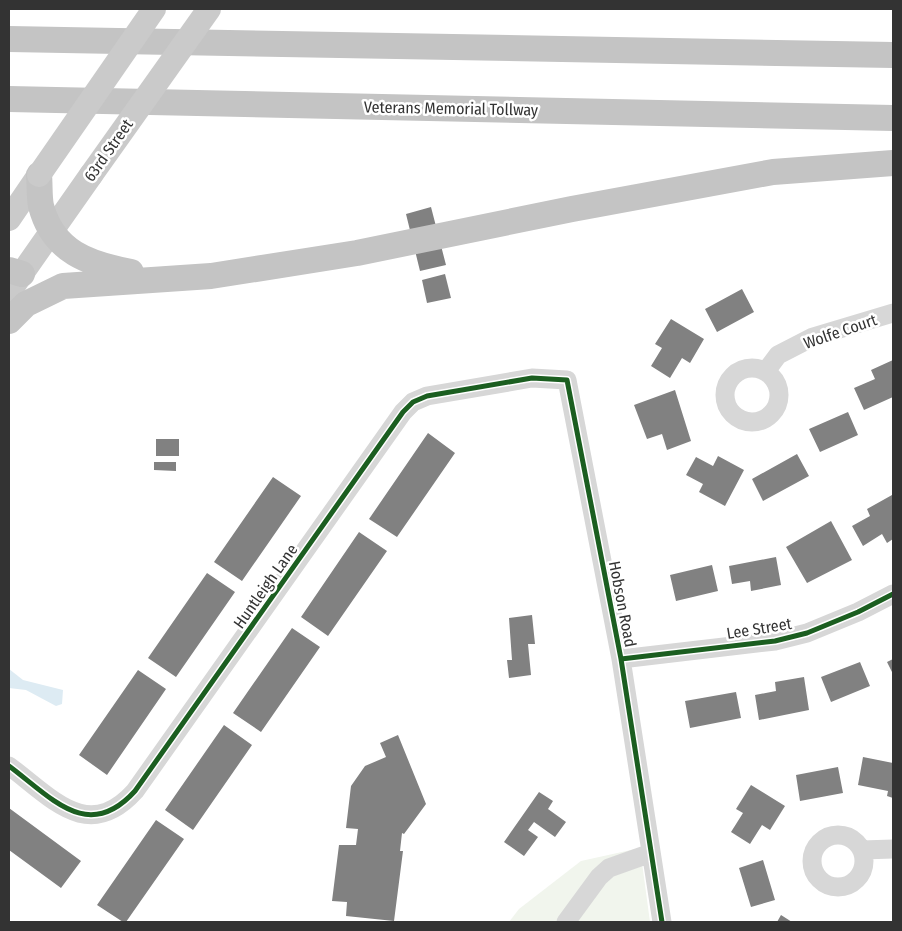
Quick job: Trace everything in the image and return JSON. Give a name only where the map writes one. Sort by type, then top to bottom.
[{"type":"highway","points":[[9,39],[893,55]]},
{"type":"highway","name":"Veterans Memorial Tollway","points":[[9,100],[893,118]]},
{"type":"highway","points":[[9,321],[26,304],[63,286],[211,276],[357,253],[572,209],[773,172],[893,163]]},
{"type":"highway","points":[[39,175],[41,205],[52,231],[59,241],[82,258],[102,267],[166,279]]},
{"type":"main road","points":[[9,219],[154,9]]},
{"type":"main road","name":"63rd Street","points":[[13,278],[52,231],[208,9]]},
{"type":"street","name":"Wolfe Court","points":[[766,371],[778,356],[814,337],[893,314]]},
{"type":"street","name":"Huntleigh Lane","points":[[9,766],[74,812],[88,816],[105,814],[122,806],[136,791],[403,412],[413,402],[427,396],[532,378],[567,380]]},
{"type":"street","name":"Hobson Road","points":[[567,380],[621,659],[662,922]]},
{"type":"street","name":"Lee Street","points":[[621,659],[775,641],[807,633],[858,612],[893,594]]},
{"type":"street","points":[[862,850],[893,849]]},
{"type":"street","points":[[566,922],[599,877],[609,868],[651,854]]},
{"type":"shaded area","points":[[9,669],[23,680],[63,690],[62,704],[56,706],[26,690],[9,688]]},
{"type":"shaded area","points":[[640,848],[650,922],[509,922],[519,909],[581,861]]},
{"type":"building","points":[[431,207],[446,265],[420,271],[406,214]]},
{"type":"building","points":[[445,274],[451,298],[427,303],[422,280]]},
{"type":"building","points":[[742,289],[754,312],[717,332],[705,309]]},
{"type":"building","points":[[671,319],[704,339],[690,363],[682,358],[670,378],[651,366],[662,348],[655,344]]},
{"type":"building","points":[[893,360],[893,397],[864,410],[854,388],[875,379],[871,370]]},
{"type":"building","points":[[675,390],[691,441],[667,450],[662,434],[647,439],[634,405]]},
{"type":"building","points":[[848,412],[858,435],[820,452],[809,429]]},
{"type":"building","points":[[428,433],[455,453],[397,537],[369,519]]},
{"type":"building","points":[[156,439],[179,439],[179,456],[156,456]]},
{"type":"building","points":[[797,454],[809,476],[763,501],[752,479]]},
{"type":"building","points":[[718,456],[744,470],[725,506],[699,492],[703,484],[686,475],[696,457],[713,466]]},
{"type":"building","points":[[154,462],[176,462],[176,471],[154,470]]},
{"type":"building","points":[[273,477],[301,496],[242,581],[214,562]]},
{"type":"building","points":[[892,495],[893,539],[887,543],[882,534],[863,546],[852,526],[870,516],[867,509]]},
{"type":"building","points":[[831,521],[852,560],[807,583],[786,547]]},
{"type":"building","points":[[359,532],[387,551],[328,636],[301,617]]},
{"type":"building","points":[[776,557],[781,585],[751,591],[750,581],[732,584],[729,566]]},
{"type":"building","points":[[712,565],[718,591],[676,601],[670,575]]},
{"type":"building","points":[[207,573],[235,592],[176,677],[148,658]]},
{"type":"building","points":[[532,615],[535,644],[528,644],[531,675],[509,678],[507,660],[512,660],[509,618]]},
{"type":"building","points":[[292,628],[320,647],[261,732],[233,713]]},
{"type":"building","points":[[893,659],[893,674],[887,662]]},
{"type":"building","points":[[860,662],[870,686],[831,702],[821,677]]},
{"type":"building","points":[[138,670],[166,689],[107,775],[79,755]]},
{"type":"building","points":[[804,677],[809,710],[759,720],[755,695],[776,691],[775,682]]},
{"type":"building","points":[[736,692],[741,718],[690,728],[685,701]]},
{"type":"building","points":[[224,725],[252,745],[193,830],[165,810]]},
{"type":"building","points":[[398,735],[426,804],[404,834],[402,833],[400,851],[403,851],[394,921],[346,916],[347,902],[332,901],[339,845],[356,845],[358,829],[346,828],[351,786],[365,766],[386,757],[380,743]]},
{"type":"building","points":[[863,757],[893,763],[893,798],[887,796],[888,791],[858,785]]},
{"type":"building","points":[[838,767],[843,793],[800,801],[796,775]]},
{"type":"building","points":[[751,785],[785,806],[770,830],[762,825],[750,844],[731,832],[743,813],[736,809]]},
{"type":"building","points":[[539,792],[553,801],[548,809],[566,822],[555,837],[534,822],[528,830],[538,837],[524,856],[504,842]]},
{"type":"building","points":[[9,808],[81,861],[61,888],[9,850]]},
{"type":"building","points":[[156,820],[184,839],[126,922],[123,922],[97,905]]},
{"type":"building","points":[[763,860],[775,900],[751,907],[739,868]]},
{"type":"building","points":[[781,915],[792,922],[777,922]]},
{"type":"cycle path","points":[[9,766],[55,802],[70,810],[86,814],[102,814],[118,806],[135,791],[403,412],[413,402],[427,396],[532,378],[567,380],[621,659],[662,922]]},
{"type":"cycle path","points":[[621,659],[775,641],[807,633],[858,612],[893,594]]}]
